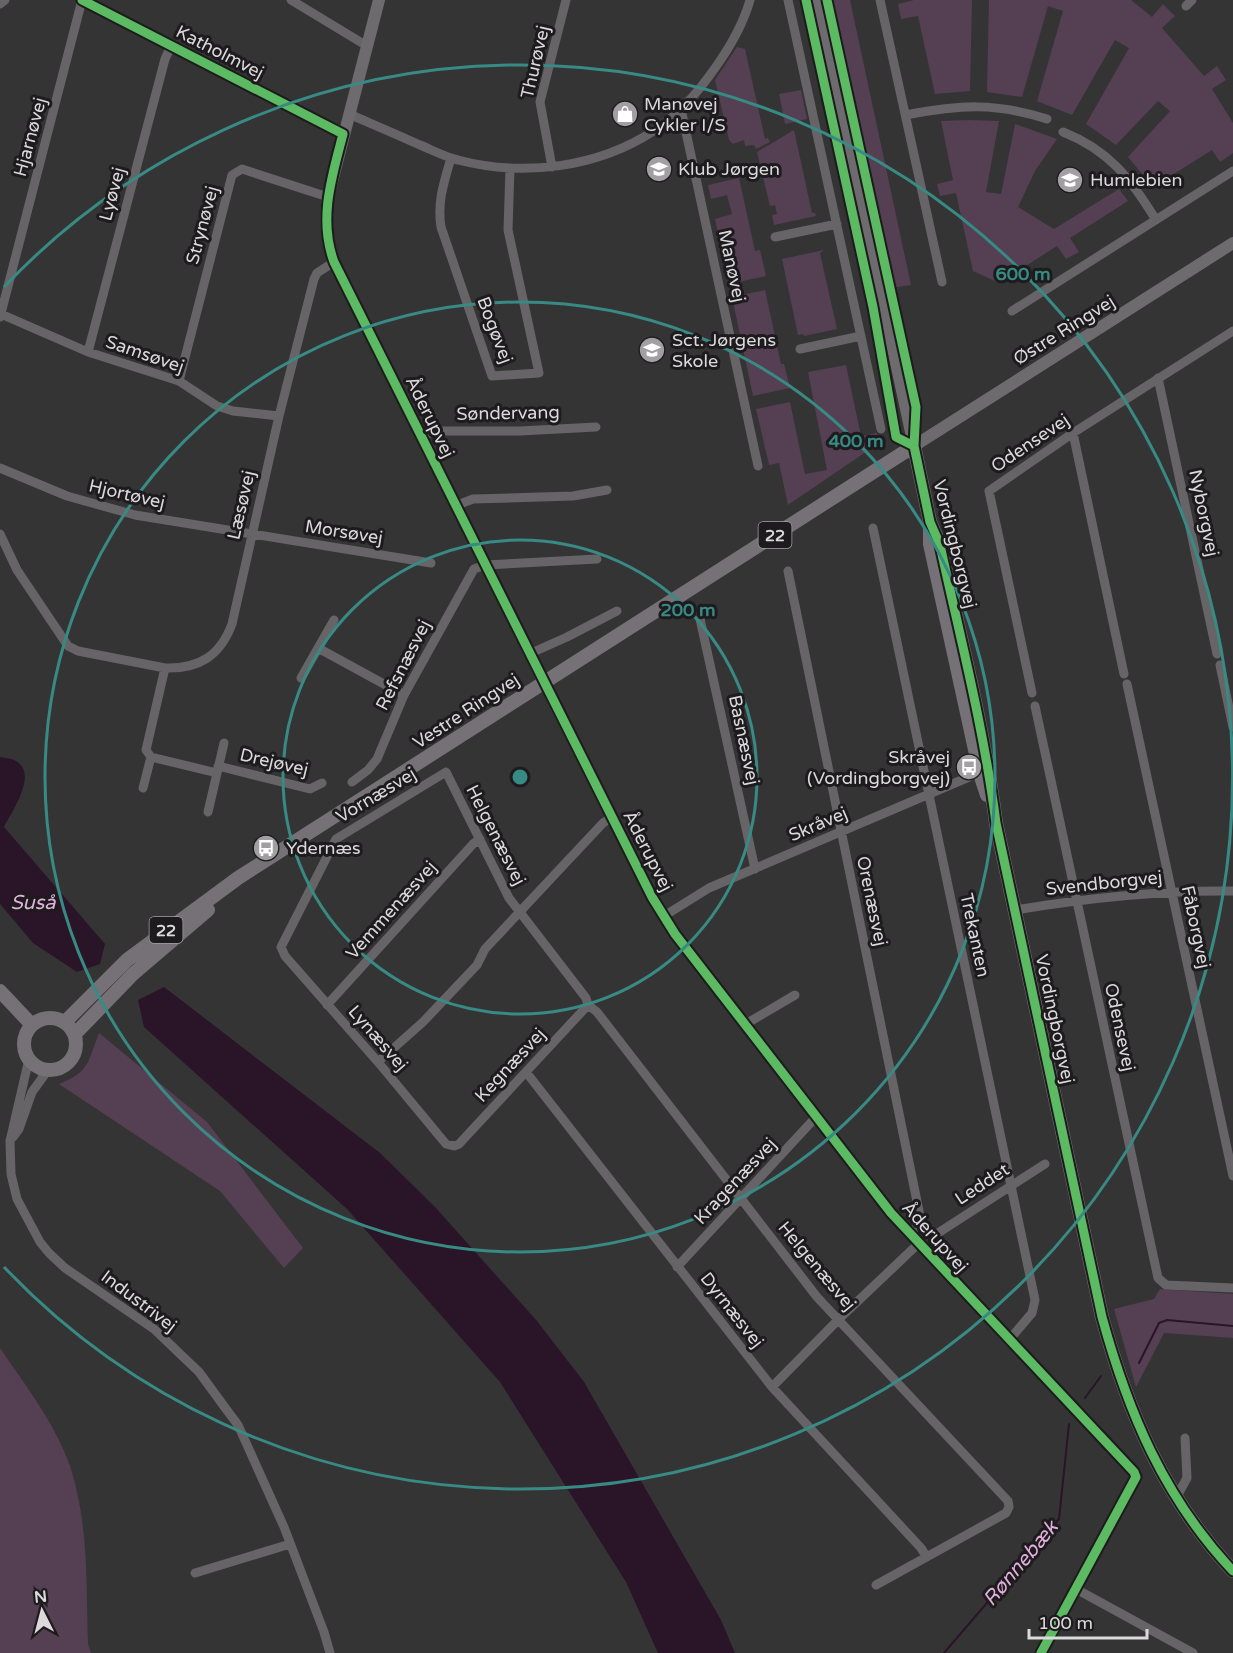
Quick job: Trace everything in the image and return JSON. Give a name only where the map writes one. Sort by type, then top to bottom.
[{"type":"main road","name":"Vordingborgvej","points":[[914,446],[930,522],[930,544],[942,602],[981,777],[996,823],[1113,1359],[1133,1414],[1176,1498],[1196,1527],[1233,1571]]},
{"type":"main road","name":"Vestre Ringvej","points":[[65,1022],[127,960],[238,878],[914,446]]},
{"type":"main road","name":"Vestre Ringvej","points":[[75,1034],[133,974],[181,931],[279,852]]},
{"type":"main road","points":[[0,991],[32,1025]]},
{"type":"main road","points":[[51,1017],[65,1022],[75,1034],[75,1052],[71,1059],[65,1065],[48,1070],[34,1064],[26,1052],[25,1037],[32,1025],[51,1017]]},
{"type":"street","points":[[0,4],[5,0]]},
{"type":"street","name":"Katholmvej","points":[[82,0],[343,134]]},
{"type":"street","name":"Hjarnøvej","points":[[0,315],[82,0]]},
{"type":"street","points":[[291,0],[367,46]]},
{"type":"street","name":"Åderupvej","points":[[379,0],[328,197],[326,232],[334,262],[652,897],[675,934],[816,1117],[918,1244],[1136,1477],[1076,1589]]},
{"type":"street","name":"Thurøvej","points":[[552,167],[540,102],[566,0]]},
{"type":"street","points":[[349,114],[451,158],[510,168],[552,167],[594,158],[656,130],[681,109],[705,82],[728,50],[745,17],[750,0]]},
{"type":"street","points":[[788,0],[881,429]]},
{"type":"street","name":"Vordingborgvej","points":[[818,0],[914,446]]},
{"type":"street","points":[[880,0],[942,282]]},
{"type":"street","name":"Lyøvej","points":[[88,352],[165,59],[171,46]]},
{"type":"street","points":[[906,115],[941,108],[990,106],[1047,119]]},
{"type":"street","name":"Manøvej","points":[[681,109],[758,466]]},
{"type":"street","points":[[1063,132],[1082,139],[1104,153],[1139,192],[1156,220]]},
{"type":"street","name":"Bogøvej","points":[[451,158],[440,195],[438,213],[492,376],[539,373],[508,230],[510,168]]},
{"type":"street","name":"Strynøvej","points":[[179,381],[232,175],[242,169],[328,197]]},
{"type":"street","points":[[1012,311],[1233,171]]},
{"type":"street","points":[[775,237],[837,224]]},
{"type":"street","name":"Østre Ringvej","points":[[914,446],[1233,243]]},
{"type":"street","name":"Læsøvej","points":[[0,534],[17,570],[69,646],[78,651],[165,668],[179,668],[195,665],[218,649],[227,638],[232,624],[279,416],[314,279],[317,273],[334,262]]},
{"type":"street","name":"Samsøvej","points":[[0,315],[88,352],[179,381],[217,406],[233,411],[279,416]]},
{"type":"street","name":"Odensevej","points":[[1032,693],[989,491],[1073,433],[1233,330]]},
{"type":"street","points":[[800,349],[861,336]]},
{"type":"street","name":"Nyborgvej","points":[[1158,378],[1217,654]]},
{"type":"street","name":"Søndervang","points":[[420,435],[439,431],[520,431],[596,427]]},
{"type":"street","points":[[1073,433],[1124,674]]},
{"type":"street","name":"Hjortøvej","points":[[0,468],[67,496],[118,511],[251,534]]},
{"type":"street","points":[[455,506],[473,499],[573,496],[608,490]]},
{"type":"street","name":"Trekanten","points":[[873,528],[1035,1300],[1032,1312],[1009,1340]]},
{"type":"street","name":"Morsøvej","points":[[251,534],[432,563]]},
{"type":"street","points":[[485,565],[597,558]]},
{"type":"street","name":"Refsnæsvej","points":[[352,782],[368,770],[377,759],[404,695],[474,569],[485,565]]},
{"type":"street","name":"Orenæsvej","points":[[788,571],[920,1216],[917,1226],[910,1234]]},
{"type":"street","points":[[530,654],[567,638],[617,611]]},
{"type":"street","name":"Basnæsvej","points":[[700,619],[755,869]]},
{"type":"street","points":[[301,678],[334,620]]},
{"type":"street","points":[[318,648],[404,695]]},
{"type":"street","points":[[1220,665],[1233,727]]},
{"type":"street","points":[[143,788],[151,757],[146,750],[165,668]]},
{"type":"street","name":"Fåborgvej","points":[[1127,684],[1233,1176]]},
{"type":"street","name":"Odensevej","points":[[1035,706],[1158,1278],[1166,1285],[1233,1288]]},
{"type":"street","name":"Drejøvej","points":[[208,812],[224,743]]},
{"type":"street","name":"Drejøvej","points":[[151,757],[310,789],[322,783]]},
{"type":"street","name":"Helgenæsvej","points":[[446,772],[518,911],[586,998],[588,1005],[597,1012],[817,1297],[1008,1501],[1009,1507],[1006,1513],[876,1585]]},
{"type":"street","name":"Vornæsvej","points":[[281,947],[336,839],[446,772]]},
{"type":"street","name":"Skråvej","points":[[664,916],[709,888],[969,777]]},
{"type":"street","points":[[518,911],[603,823],[610,812]]},
{"type":"street","name":"Vemmenæsvej","points":[[327,1005],[480,839]]},
{"type":"street","name":"Svendborgvej","points":[[1015,910],[1076,900],[1233,891]]},
{"type":"street","name":"Helgenæsvej","points":[[378,1062],[423,1022],[477,965],[485,949],[518,911]]},
{"type":"street","name":"Lynæsvej","points":[[281,947],[285,956],[446,1144],[454,1146]]},
{"type":"street","points":[[744,1025],[795,995]]},
{"type":"street","name":"Kegnæsvej","points":[[454,1146],[459,1144],[588,1005]]},
{"type":"street","name":"Industrivej","points":[[29,1059],[5,1141],[17,1199],[40,1242],[65,1268],[154,1329],[199,1372],[238,1425],[290,1544],[330,1653]]},
{"type":"street","name":"Industrivej","points":[[5,1141],[19,1129],[32,1092],[48,1070]]},
{"type":"street","name":"Dyrnæsvej","points":[[526,1072],[772,1387],[926,1556]]},
{"type":"street","name":"Kragenæsvej","points":[[677,1267],[816,1117]]},
{"type":"street","name":"Leddet","points":[[939,1233],[1045,1164]]},
{"type":"street","points":[[772,1387],[918,1244]]},
{"type":"street","points":[[1176,1498],[1187,1478],[1185,1438]]},
{"type":"street","points":[[195,1573],[290,1544]]},
{"type":"street","points":[[1041,1653],[1076,1589],[1193,1653]]},
{"type":"shaded area","points":[[831,0],[850,0],[911,285],[891,288]]},
{"type":"shaded area","points":[[914,0],[972,0],[970,91],[935,94],[918,16],[901,19],[898,4]]},
{"type":"shaded area","points":[[989,0],[1131,0],[1152,17],[1163,4],[1175,16],[1162,28],[1204,76],[1217,66],[1226,80],[1212,89],[1233,123],[1233,153],[1220,162],[1212,150],[1153,187],[1128,157],[1170,111],[1158,101],[1116,145],[1086,124],[1129,48],[1115,40],[1072,115],[1037,101],[1063,11],[1048,6],[1022,97],[987,92]]},
{"type":"shaded area","points":[[737,47],[745,49],[765,139],[768,138],[770,142],[756,149],[754,145],[745,146],[744,140],[733,144],[729,140],[715,80]]},
{"type":"shaded area","points":[[801,90],[807,119],[785,124],[779,94]]},
{"type":"shaded area","points":[[941,121],[999,121],[986,192],[1001,194],[1015,124],[1057,139],[1035,171],[1018,207],[1054,229],[1119,189],[1128,201],[1070,238],[1079,252],[1066,259],[1057,246],[999,283],[973,271],[956,193],[940,196],[937,184],[953,180]]},
{"type":"shaded area","points":[[794,130],[812,213],[816,216],[774,225],[772,215],[777,214],[775,205],[770,206],[757,152]]},
{"type":"shaded area","points":[[739,178],[755,251],[760,250],[766,276],[729,284],[715,219],[732,214],[727,195],[711,199],[708,185]]},
{"type":"shaded area","points":[[824,250],[820,253],[837,329],[804,336],[803,334],[798,335],[782,259]]},
{"type":"shaded area","points":[[765,290],[781,364],[784,364],[790,388],[753,396],[732,297]]},
{"type":"shaded area","points":[[846,365],[861,436],[877,433],[879,443],[788,505],[779,463],[769,465],[756,409],[790,402],[805,474],[827,470],[808,372]]},
{"type":"shaded area","points":[[99,1033],[207,1122],[303,1248],[284,1268],[220,1191],[59,1084],[82,1070],[90,1058]]},
{"type":"shaded area","points":[[1160,1289],[1233,1294],[1233,1338],[1164,1333],[1136,1387],[1114,1309],[1154,1299]]},
{"type":"shaded area","points":[[0,1348],[48,1420],[70,1466],[84,1532],[88,1644],[91,1653],[0,1653]]},
{"type":"water","name":"Suså","points":[[0,757],[14,760],[25,773],[22,792],[4,827],[105,944],[100,964],[77,972],[33,943],[0,904]]},
{"type":"water","points":[[164,987],[380,1153],[435,1207],[537,1321],[584,1382],[721,1620],[735,1653],[658,1653],[626,1582],[500,1382],[347,1209],[144,1027],[138,1000]]},
{"type":"waterway","name":"Rønnebæk","points":[[1139,1363],[1159,1323],[1167,1320],[1233,1326]]},
{"type":"waterway","name":"Rønnebæk","points":[[1085,1398],[1101,1376]]},
{"type":"waterway","name":"Rønnebæk","points":[[944,1653],[1059,1519],[1069,1424]]},
{"type":"cycle path","points":[[82,0],[343,134],[328,198],[327,230],[334,262],[652,897],[675,934],[891,1213],[1134,1472],[1136,1477],[1041,1653]]},
{"type":"cycle path","points":[[806,0],[873,307],[896,437],[914,446]]},
{"type":"cycle path","points":[[827,0],[916,407],[914,446],[930,522],[940,545],[971,683],[996,823],[1102,1317],[1124,1386],[1151,1452],[1187,1514],[1233,1571]]},
{"type":"place","name":"Manøvej Cykler I/S","points":[[625,114]]},
{"type":"place","name":"Klub Jørgen","points":[[659,169]]},
{"type":"place","name":"Humlebien","points":[[1070,180]]},
{"type":"place","name":"Sct. Jørgens Skole","points":[[652,350]]},
{"type":"place","name":"Skråvej (Vordingborgvej)","points":[[969,767]]},
{"type":"place","name":"Ydernæs","points":[[266,848]]}]
